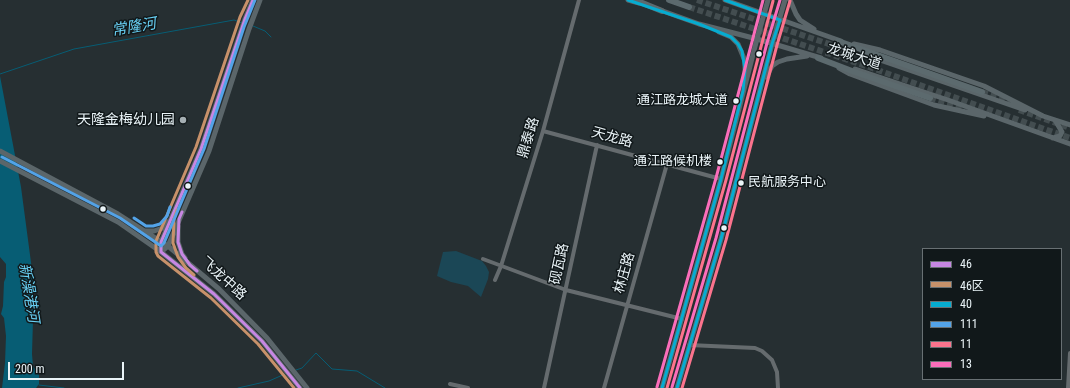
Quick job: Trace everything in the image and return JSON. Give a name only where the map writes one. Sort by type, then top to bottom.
[{"type":"highway","points":[[635,0],[662,11]]},
{"type":"highway","points":[[670,0],[690,7]]},
{"type":"highway","points":[[838,41],[982,92]]},
{"type":"highway","points":[[815,57],[930,98]]},
{"type":"main road","points":[[161,252],[161,242],[201,149],[245,19],[253,0]]},
{"type":"main road","points":[[161,252],[168,246],[209,151],[260,0]]},
{"type":"main road","name":"龙城大道","points":[[628,0],[699,24],[757,39],[948,100],[1070,144]]},
{"type":"main road","points":[[725,0],[820,33],[838,41],[880,50],[984,86],[1043,116],[1070,125]]},
{"type":"main road","points":[[662,388],[768,0]]},
{"type":"main road","points":[[677,388],[721,239],[785,0]]},
{"type":"main road","points":[[790,0],[800,20],[820,33]]},
{"type":"main road","points":[[699,24],[731,37],[738,44],[745,61],[743,91]]},
{"type":"main road","name":"龙城大道","points":[[838,41],[877,59],[1043,116]]},
{"type":"main road","points":[[760,93],[772,66],[787,59],[815,57],[850,74],[934,104],[1009,122]]},
{"type":"main road","points":[[1052,138],[1060,136],[1062,132],[1054,120]]},
{"type":"main road","name":"飞龙中路","points":[[0,151],[118,214],[168,246],[219,289],[266,338],[291,372],[300,388]]},
{"type":"main road","name":"飞龙中路","points":[[0,161],[118,222],[161,252],[214,294],[307,388]]},
{"type":"main road","points":[[144,231],[154,231],[163,228],[171,219]]},
{"type":"main road","points":[[179,219],[178,242],[182,254],[190,265]]},
{"type":"street","name":"鼎泰路","points":[[496,280],[544,131],[579,0]]},
{"type":"street","name":"天龙路","points":[[544,131],[720,179]]},
{"type":"street","name":"砚瓦路","points":[[544,388],[597,145]]},
{"type":"street","name":"林庄路","points":[[604,388],[666,164]]},
{"type":"street","points":[[483,259],[566,290],[682,319]]},
{"type":"street","points":[[689,345],[755,348],[762,351],[772,360],[777,372],[778,388]]},
{"type":"street","points":[[1068,388],[1070,353]]},
{"type":"street","points":[[450,384],[468,388]]},
{"type":"shaded area","points":[[456,251],[482,261],[486,266],[489,272],[488,279],[481,297],[468,286],[451,282],[437,276],[443,252]]},
{"type":"water","name":"新澡港河","points":[[0,76],[21,187],[34,285],[32,354],[33,366],[39,375],[39,384],[36,388],[2,388],[6,336],[4,318],[1,314],[3,306],[4,282],[6,277],[6,264],[0,257]]},
{"type":"waterway","name":"常隆河","points":[[0,74],[74,49],[234,20],[242,23]]},
{"type":"waterway","name":"常隆河","points":[[253,26],[265,31],[271,37]]},
{"type":"waterway","name":"常隆河","points":[[296,370],[302,368],[316,353],[332,369],[357,371],[385,388]]},
{"type":"waterway","name":"常隆河","points":[[238,388],[269,381],[285,374]]},
{"type":"waterway","name":"常隆河","points":[[39,385],[64,388]]},
{"type":"tunnel","points":[[697,0],[868,57]]},
{"type":"tunnel","points":[[689,7],[869,67],[1070,138]]},
{"type":"tunnel","points":[[982,92],[1013,102]]},
{"type":"tunnel","points":[[930,98],[965,108]]},
{"type":"tunnel","points":[[1019,110],[1070,128]]},
{"type":"transit line","name":"46区","points":[[248,0],[240,17],[196,147],[156,241],[156,252],[158,256],[211,298],[258,344],[294,388]]},
{"type":"transit line","name":"46","points":[[253,0],[245,19],[201,149],[161,242],[161,252],[214,294],[262,341],[300,388]]},
{"type":"transit line","name":"111","points":[[2,157],[120,218],[161,246],[164,243],[204,149],[244,27],[255,0]]},
{"type":"transit line","name":"40","points":[[628,0],[699,24],[731,37],[742,51],[745,70],[743,91],[721,179],[662,388]]},
{"type":"transit line","name":"40","points":[[677,388],[721,239],[772,44],[780,20],[725,0]]},
{"type":"transit line","name":"13","points":[[657,387],[716,178],[763,0]]},
{"type":"transit line","name":"13","points":[[672,387],[716,238],[767,43],[780,0]]},
{"type":"transit line","name":"11","points":[[667,388],[726,180],[773,1]]},
{"type":"transit line","name":"11","points":[[682,388],[726,240],[790,1]]},
{"type":"transit line","name":"111","points":[[134,218],[146,226],[160,224],[167,216],[170,207]]},
{"type":"transit line","name":"46区","points":[[177,210],[174,219],[173,243],[178,257],[186,268],[194,275]]},
{"type":"transit line","name":"46","points":[[182,212],[179,219],[178,242],[182,254],[190,265],[197,271]]},
{"type":"place","name":"通江路龙城大道","points":[[736,101]]},
{"type":"place","name":"天隆金梅幼儿园","points":[[183,120]]},
{"type":"place","name":"通江路候机楼","points":[[720,162]]},
{"type":"place","name":"民航服务中心","points":[[741,183]]}]
